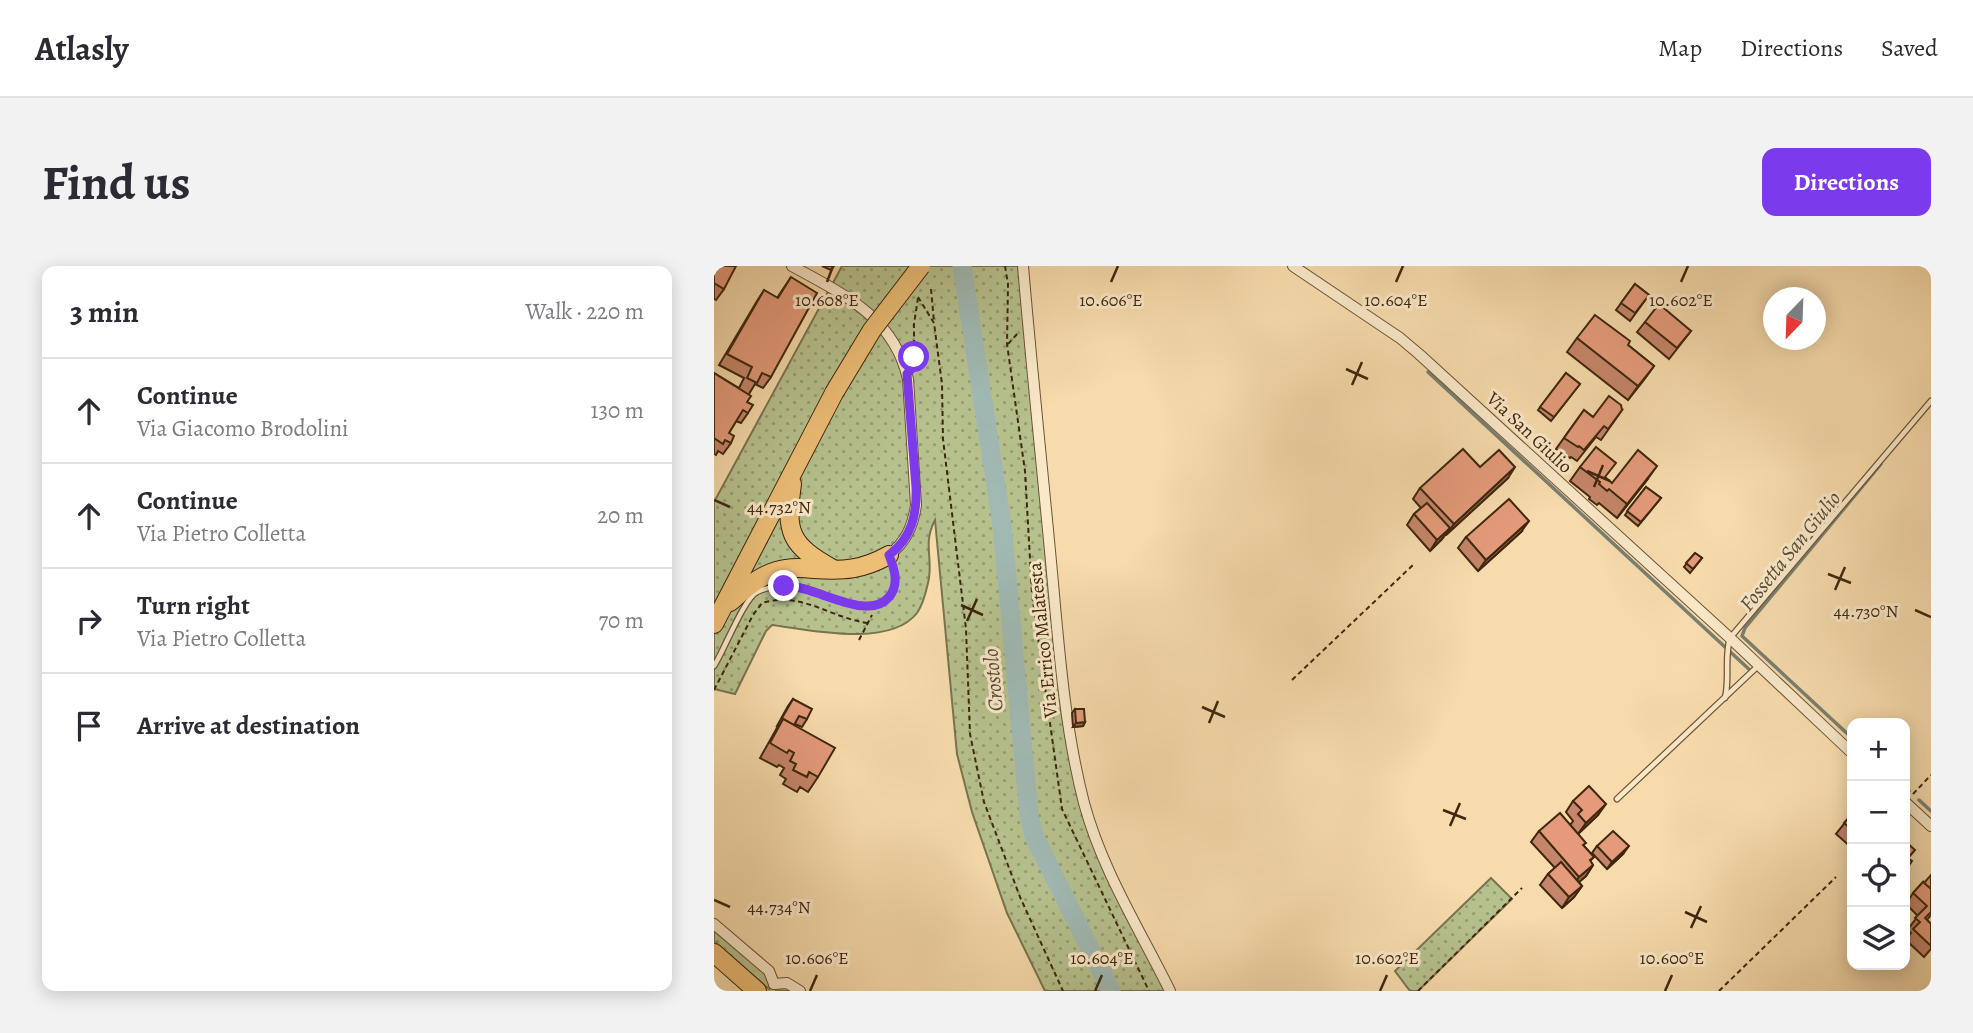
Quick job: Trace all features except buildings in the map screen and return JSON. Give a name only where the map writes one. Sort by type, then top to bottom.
[{"type":"highway","points":[[716,617],[834,393],[872,330],[921,266]]},
{"type":"highway","points":[[795,469],[788,511],[792,530],[803,550],[836,570]]},
{"type":"highway","points":[[716,617],[758,579],[777,571],[797,568],[858,569],[889,555]]},
{"type":"highway","points":[[714,953],[757,991]]},
{"type":"street","points":[[792,266],[843,294],[869,313],[893,340],[907,374],[916,505],[907,535],[889,555]]},
{"type":"street","name":"Via Errico Malatesta","points":[[1023,266],[1061,668],[1074,757],[1084,802],[1098,844],[1170,991]]},
{"type":"street","name":"Via San Giulio","points":[[1293,266],[1400,338],[1419,354],[1847,748]]},
{"type":"street","points":[[1910,807],[1931,826]]},
{"type":"street","points":[[714,924],[769,971],[772,987],[786,983],[800,991]]},
{"type":"lane","points":[[1725,698],[1730,638],[1931,401]]},
{"type":"lane","points":[[714,666],[747,602],[755,593],[776,587],[800,587],[861,607],[872,606],[885,600],[894,587],[895,574],[889,555]]},
{"type":"lane","points":[[1617,799],[1758,666]]},
{"type":"path","points":[[1005,266],[1008,284],[1007,344]]},
{"type":"path","points":[[931,289],[942,384],[943,439],[966,629],[970,734],[984,802],[1020,897],[1063,991]]},
{"type":"path","points":[[907,374],[914,363],[917,296],[934,323]]},
{"type":"path","points":[[1292,680],[1413,564]]},
{"type":"path","points":[[714,690],[762,603],[798,600],[851,620],[868,623],[859,640]]},
{"type":"path","points":[[1914,793],[1931,775]]},
{"type":"path","points":[[1718,991],[1836,877]]},
{"type":"path","points":[[1418,991],[1522,888]]},
{"type":"path","points":[[1928,991],[1931,988]]},
{"type":"green space","points":[[842,266],[1022,266],[1059,674],[1082,805],[1168,991],[1045,991],[1007,913],[972,812],[957,754],[935,520],[929,537],[929,575],[925,595],[917,613],[905,624],[888,630],[848,634],[772,625],[766,631],[735,694],[714,689],[714,502]]},
{"type":"green space","points":[[1491,878],[1512,899],[1418,991],[1410,991],[1395,971]]},
{"type":"green space","points":[[714,924],[792,991],[771,991],[714,941]]},
{"type":"waterway","name":"Crostolo","points":[[962,266],[1002,525],[1029,815],[1034,836],[1111,991]]},
{"type":"waterway","points":[[1428,372],[1752,672]]},
{"type":"waterway","name":"Fossetta San Giulio","points":[[1847,733],[1742,636],[1745,628],[1881,464]]},
{"type":"waterway","name":"Fossetta San Giulio","points":[[1919,800],[1931,811]]},
{"type":"route","points":[[784,586],[809,589],[861,607],[881,603],[892,593],[895,574],[889,555],[907,535],[916,505],[907,374],[912,368],[914,357]]}]
